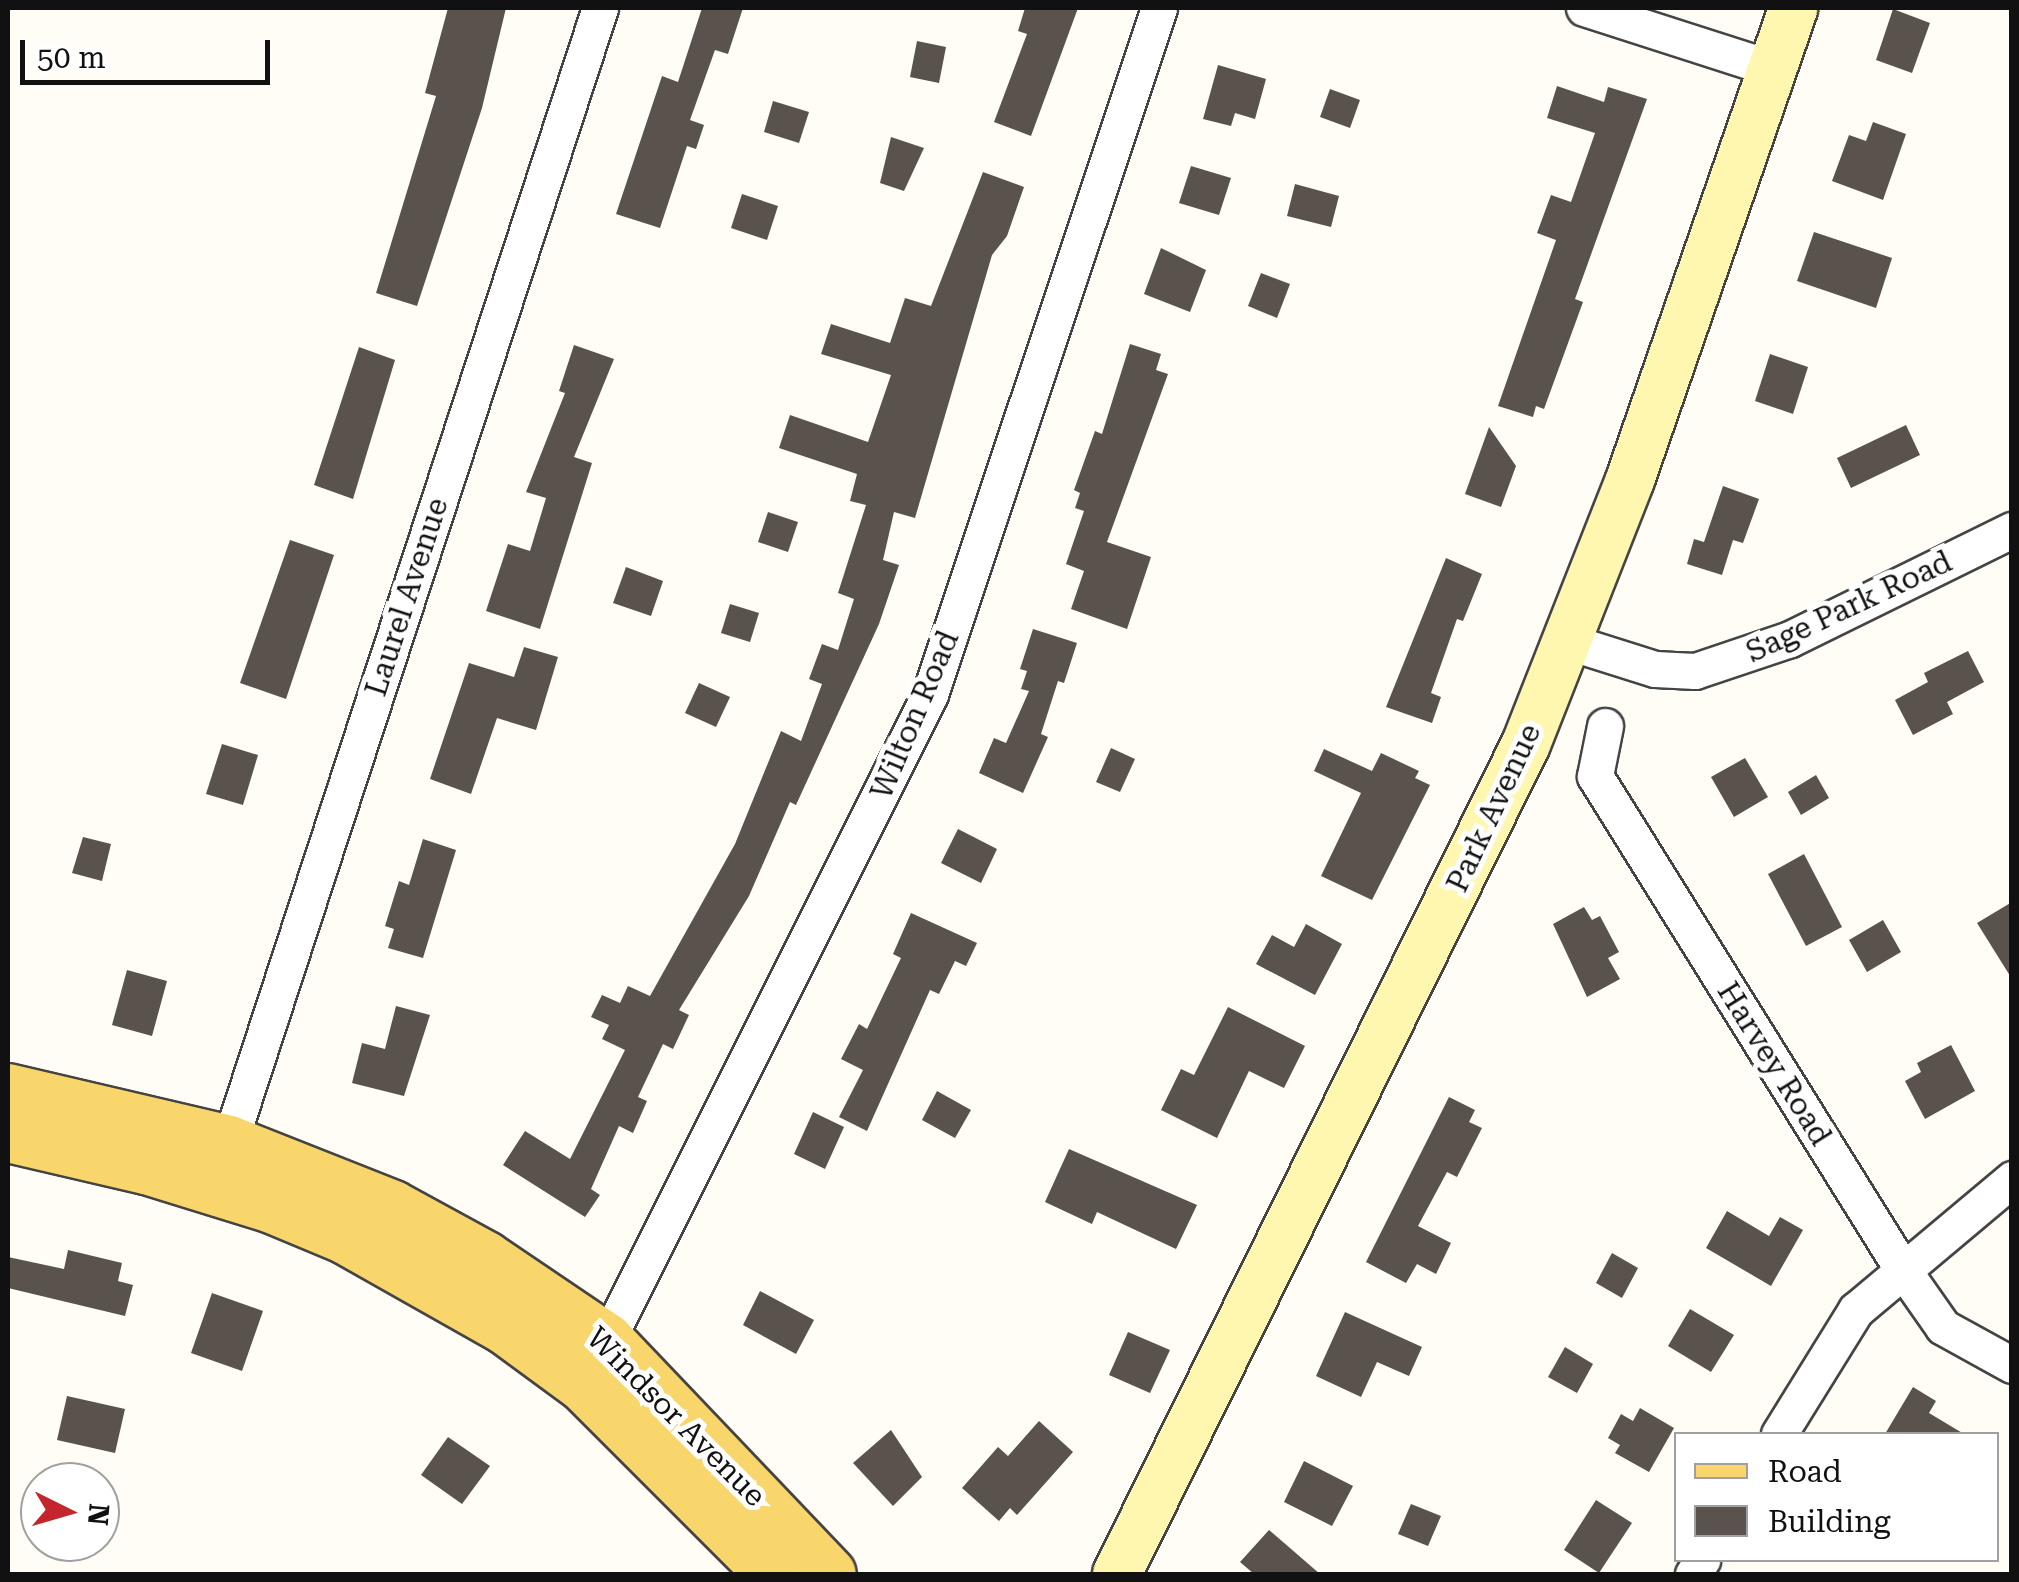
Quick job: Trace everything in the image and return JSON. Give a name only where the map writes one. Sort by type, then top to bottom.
[{"type":"main road","name":"Park Avenue","points":[[1117,1574],[1474,855],[1566,641],[1794,8]]},
{"type":"main road","name":"Windsor Avenue","points":[[8,1090],[222,1164],[393,1207],[486,1258],[608,1340],[830,1574]]},
{"type":"main road","name":"Windsor Avenue","points":[[8,1136],[222,1164],[505,1328],[584,1386],[772,1574]]},
{"type":"street","name":"Laurel Avenue","points":[[222,1164],[600,8]]},
{"type":"street","name":"Wilton Road","points":[[584,1386],[930,694],[1160,8]]},
{"type":"street","points":[[1584,8],[1774,69]]},
{"type":"street","name":"Sage Park Road","points":[[1566,641],[1655,669],[1695,671],[1790,639],[2012,530]]},
{"type":"street","name":"Harvey Road","points":[[1605,726],[1595,776],[1900,1267],[1943,1326],[2012,1365]]},
{"type":"street","points":[[1780,1432],[1856,1310],[1900,1267],[2012,1179]]},
{"type":"building","points":[[448,8],[506,8],[482,108],[417,306],[376,293],[436,96],[425,93]]},
{"type":"building","points":[[702,8],[743,8],[728,54],[715,50],[690,120],[704,125],[696,149],[687,146],[660,228],[616,214],[662,76],[678,82]]},
{"type":"building","points":[[1025,8],[1078,8],[1031,136],[994,122],[1027,34],[1018,31]]},
{"type":"building","points":[[1893,9],[1930,23],[1912,73],[1876,60]]},
{"type":"building","points":[[917,41],[946,47],[939,83],[910,77]]},
{"type":"building","points":[[1218,65],[1266,79],[1255,119],[1235,113],[1231,126],[1203,119]]},
{"type":"building","points":[[1557,86],[1604,102],[1608,87],[1647,99],[1575,299],[1583,302],[1544,409],[1536,406],[1533,417],[1498,406],[1556,240],[1537,233],[1551,195],[1571,202],[1595,133],[1547,118]]},
{"type":"building","points":[[1330,89],[1360,100],[1350,128],[1320,117]]},
{"type":"building","points":[[773,101],[809,112],[799,143],[764,132]]},
{"type":"building","points":[[1873,122],[1906,134],[1883,200],[1832,181],[1849,135],[1866,141]]},
{"type":"building","points":[[891,137],[924,148],[904,191],[880,183]]},
{"type":"building","points":[[1191,166],[1231,178],[1219,215],[1179,203]]},
{"type":"building","points":[[983,172],[1024,187],[1007,236],[992,255],[915,518],[894,512],[883,560],[899,565],[879,624],[796,805],[790,802],[749,896],[679,1010],[689,1015],[673,1049],[663,1044],[638,1097],[647,1101],[633,1133],[619,1126],[591,1189],[600,1195],[585,1217],[503,1165],[525,1131],[570,1159],[625,1050],[602,1039],[609,1025],[591,1017],[602,995],[620,1003],[628,986],[650,996],[735,844],[781,731],[801,741],[822,684],[809,679],[822,644],[838,650],[854,599],[838,593],[866,505],[850,501],[857,474],[779,448],[790,415],[868,442],[891,375],[821,354],[831,324],[890,343],[905,298],[931,306]]},
{"type":"building","points":[[1295,184],[1339,196],[1331,227],[1287,216]]},
{"type":"building","points":[[742,194],[778,206],[767,240],[731,228]]},
{"type":"building","points":[[1814,232],[1892,258],[1876,308],[1797,281]]},
{"type":"building","points":[[1161,248],[1206,270],[1190,312],[1144,294]]},
{"type":"building","points":[[1261,273],[1290,284],[1277,318],[1248,306]]},
{"type":"building","points":[[1130,344],[1161,354],[1156,370],[1168,374],[1107,542],[1151,557],[1127,629],[1071,609],[1084,571],[1066,564],[1084,511],[1075,508],[1080,493],[1074,490],[1095,431],[1102,434]]},
{"type":"building","points":[[574,345],[614,359],[574,457],[592,463],[540,629],[486,611],[508,544],[530,551],[546,498],[526,492],[565,393],[559,391]]},
{"type":"building","points":[[359,347],[395,360],[353,499],[314,485]]},
{"type":"building","points":[[1770,354],[1808,367],[1793,414],[1755,401]]},
{"type":"building","points":[[1906,425],[1920,455],[1851,488],[1837,458]]},
{"type":"building","points":[[1489,427],[1516,466],[1501,507],[1465,494]]},
{"type":"building","points":[[1723,486],[1759,499],[1743,543],[1733,540],[1722,575],[1687,564],[1694,539],[1704,542]]},
{"type":"building","points":[[768,512],[798,522],[788,552],[758,542]]},
{"type":"building","points":[[290,540],[334,555],[286,699],[240,683]]},
{"type":"building","points":[[1446,558],[1482,574],[1463,621],[1457,619],[1431,693],[1441,697],[1432,723],[1386,707]]},
{"type":"building","points":[[626,567],[663,581],[651,616],[613,603]]},
{"type":"building","points":[[730,604],[759,613],[750,642],[721,633]]},
{"type":"building","points":[[1033,629],[1077,643],[1064,683],[1058,681],[1041,734],[1048,737],[1023,793],[979,773],[994,738],[1006,743],[1029,691],[1021,689],[1027,671],[1020,669]]},
{"type":"building","points":[[524,647],[558,657],[536,730],[497,718],[471,794],[430,779],[469,663],[514,677]]},
{"type":"building","points":[[1968,651],[1984,682],[1947,702],[1953,714],[1913,735],[1895,700],[1928,682],[1924,673]]},
{"type":"building","points":[[699,683],[730,697],[716,727],[685,713]]},
{"type":"building","points":[[222,744],[258,755],[243,805],[206,794]]},
{"type":"building","points":[[1111,748],[1135,759],[1120,792],[1096,782]]},
{"type":"building","points":[[1324,749],[1372,771],[1381,753],[1419,771],[1415,778],[1430,785],[1372,900],[1321,876],[1361,793],[1314,771]]},
{"type":"building","points":[[1745,758],[1768,797],[1734,817],[1711,777]]},
{"type":"building","points":[[1816,775],[1829,798],[1801,815],[1788,792]]},
{"type":"building","points":[[958,829],[997,849],[981,883],[941,863]]},
{"type":"building","points":[[83,837],[111,844],[102,881],[72,873]]},
{"type":"building","points":[[423,839],[456,850],[423,958],[388,948],[394,929],[385,926],[399,881],[409,885]]},
{"type":"building","points":[[1804,854],[1842,927],[1806,946],[1768,874]]},
{"type":"building","points":[[2012,902],[2012,979],[1977,923]]},
{"type":"building","points":[[1584,907],[1592,920],[1600,916],[1619,952],[1608,958],[1620,979],[1587,997],[1553,924]]},
{"type":"building","points":[[911,913],[977,943],[966,966],[955,961],[939,994],[930,990],[867,1131],[839,1117],[863,1070],[841,1059],[859,1024],[867,1029],[901,958],[893,954]]},
{"type":"building","points":[[1883,920],[1901,952],[1867,972],[1849,940]]},
{"type":"building","points":[[1306,924],[1342,944],[1315,995],[1256,964],[1272,935],[1294,947]]},
{"type":"building","points":[[127,970],[167,981],[152,1036],[112,1025]]},
{"type":"building","points":[[396,1006],[430,1015],[404,1096],[352,1083],[362,1043],[385,1049]]},
{"type":"building","points":[[1228,1007],[1305,1046],[1284,1088],[1249,1071],[1217,1138],[1161,1110],[1181,1069],[1194,1075]]},
{"type":"building","points":[[1951,1045],[1975,1091],[1925,1119],[1905,1081],[1921,1072],[1917,1063]]},
{"type":"building","points":[[937,1091],[971,1110],[955,1138],[922,1120]]},
{"type":"building","points":[[1449,1097],[1475,1110],[1469,1122],[1482,1128],[1457,1177],[1447,1172],[1418,1226],[1451,1243],[1436,1274],[1417,1264],[1406,1283],[1366,1262]]},
{"type":"building","points":[[813,1112],[844,1127],[825,1169],[794,1154]]},
{"type":"building","points":[[1069,1149],[1197,1205],[1176,1249],[1097,1212],[1092,1224],[1045,1202]]},
{"type":"building","points":[[1727,1211],[1769,1236],[1780,1217],[1803,1230],[1771,1286],[1706,1248]]},
{"type":"building","points":[[68,1250],[122,1263],[118,1281],[133,1285],[125,1316],[8,1288],[8,1257],[64,1269]]},
{"type":"building","points":[[1612,1253],[1638,1268],[1622,1298],[1596,1283]]},
{"type":"building","points":[[760,1291],[814,1320],[796,1354],[743,1325]]},
{"type":"building","points":[[212,1293],[263,1311],[242,1371],[191,1353]]},
{"type":"building","points":[[1690,1309],[1734,1335],[1711,1372],[1668,1346]]},
{"type":"building","points":[[1345,1312],[1422,1347],[1409,1376],[1377,1362],[1361,1397],[1316,1376]]},
{"type":"building","points":[[1128,1332],[1170,1350],[1150,1393],[1109,1375]]},
{"type":"building","points":[[1565,1347],[1593,1364],[1577,1393],[1548,1377]]},
{"type":"building","points":[[1913,1387],[1936,1401],[1929,1413],[1961,1432],[1886,1432]]},
{"type":"building","points":[[67,1396],[125,1409],[115,1453],[57,1440]]},
{"type":"building","points":[[1640,1408],[1674,1428],[1649,1472],[1615,1453],[1620,1445],[1608,1438],[1621,1414],[1633,1421]]},
{"type":"building","points":[[1039,1421],[1073,1452],[1017,1515],[1010,1508],[999,1521],[962,1488],[998,1447],[1008,1456]]},
{"type":"building","points":[[891,1430],[922,1477],[893,1506],[853,1463]]},
{"type":"building","points":[[448,1437],[490,1466],[462,1504],[421,1475]]},
{"type":"building","points":[[1304,1461],[1353,1486],[1332,1526],[1284,1502]]},
{"type":"building","points":[[1596,1500],[1632,1523],[1599,1573],[1564,1550]]},
{"type":"building","points":[[1411,1504],[1441,1516],[1428,1546],[1398,1534]]},
{"type":"building","points":[[1269,1530],[1320,1574],[1254,1574],[1240,1562]]}]
